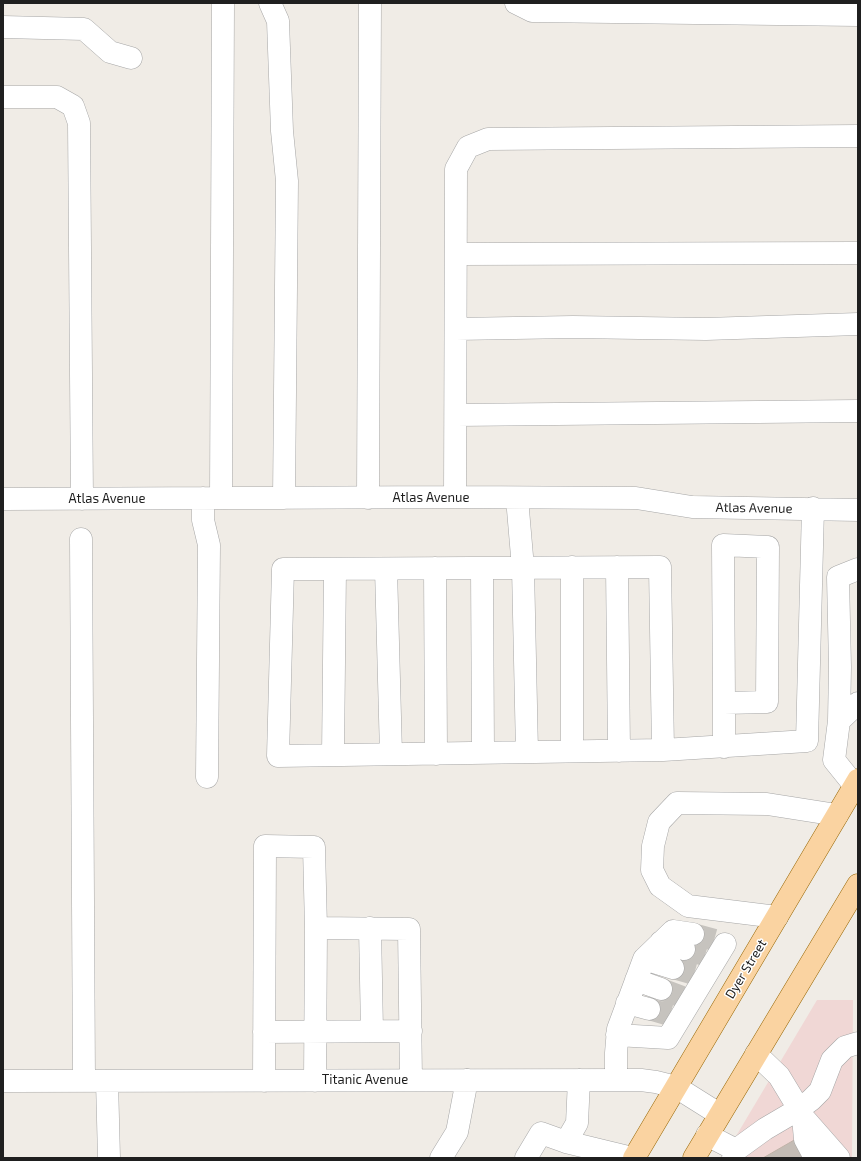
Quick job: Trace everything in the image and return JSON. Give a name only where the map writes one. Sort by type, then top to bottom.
[{"type":"main road","name":"Dyer Street","points":[[633,1158],[856,783]]},
{"type":"main road","points":[[694,1158],[858,884]]},
{"type":"street","points":[[207,777],[210,545],[203,520],[212,498],[223,3]]},
{"type":"street","points":[[270,3],[278,21],[282,131],[287,181],[284,498]]},
{"type":"street","points":[[368,498],[370,3]]},
{"type":"street","points":[[516,3],[532,12],[858,15]]},
{"type":"street","points":[[3,27],[84,29],[110,52],[131,58]]},
{"type":"street","points":[[3,97],[57,97],[73,106],[79,123],[82,499]]},
{"type":"street","points":[[455,497],[456,169],[468,147],[488,139],[858,136]]},
{"type":"street","points":[[456,254],[858,253]]},
{"type":"street","points":[[456,329],[573,327],[706,329],[858,324]]},
{"type":"street","points":[[456,414],[858,411]]},
{"type":"street","name":"Atlas Avenue","points":[[3,499],[455,497],[636,498],[692,507],[858,510]]},
{"type":"street","points":[[517,498],[523,568],[527,752]]},
{"type":"street","points":[[663,750],[660,567],[283,569],[278,756],[663,750],[808,741],[813,508]]},
{"type":"street","points":[[81,539],[84,1081]]},
{"type":"street","points":[[724,703],[767,702],[768,547],[723,545],[724,747]]},
{"type":"street","points":[[572,567],[572,751]]},
{"type":"street","points":[[617,567],[619,751]]},
{"type":"street","points":[[386,568],[391,754]]},
{"type":"street","points":[[435,568],[436,754]]},
{"type":"street","points":[[482,568],[483,753]]},
{"type":"street","points":[[333,755],[335,569]]},
{"type":"street","points":[[856,783],[834,760],[839,721],[840,667],[838,577],[858,569]]},
{"type":"street","points":[[840,667],[858,681]]},
{"type":"street","points":[[839,721],[858,702]]},
{"type":"street","points":[[777,918],[688,906],[660,886],[652,870],[653,846],[659,822],[677,804],[767,804],[837,815]]},
{"type":"street","points":[[264,1081],[265,846],[314,846],[316,928],[315,1080]]},
{"type":"street","points":[[316,928],[409,929],[411,1080]]},
{"type":"street","points":[[370,928],[372,1031]]},
{"type":"street","points":[[616,1080],[618,1029],[644,960],[673,931],[689,942]]},
{"type":"street","points":[[617,1035],[668,1038],[682,1008],[712,958],[753,957]]},
{"type":"street","points":[[644,960],[673,968]]},
{"type":"street","points":[[636,980],[661,989]]},
{"type":"street","points":[[627,1004],[649,1009]]},
{"type":"street","points":[[682,1008],[720,1013]]},
{"type":"street","points":[[264,1032],[410,1031]]},
{"type":"street","points":[[707,1135],[734,1154],[765,1129],[801,1113],[820,1091],[832,1060],[845,1047],[858,1043]]},
{"type":"street","points":[[756,1054],[779,1076],[801,1113],[838,1158]]},
{"type":"street","points":[[441,1158],[457,1132],[467,1080]]},
{"type":"street","points":[[566,1142],[577,1123],[579,1080]]},
{"type":"street","name":"Titanic Avenue","points":[[3,1081],[616,1080],[656,1082],[676,1088],[719,1114]]},
{"type":"street","points":[[107,1081],[109,1158]]},
{"type":"street","points":[[801,1113],[805,1139],[813,1154]]},
{"type":"street","points":[[526,1158],[541,1133],[566,1142],[633,1158]]},
{"type":"shaded area","points":[[817,1000],[853,1000],[852,1158],[723,1158]]},
{"type":"building","points":[[796,1139],[807,1158],[763,1158]]},
{"type":"tunnel","points":[[693,934],[718,941]]},
{"type":"tunnel","points":[[684,949],[708,956]]},
{"type":"tunnel","points":[[673,968],[698,975]]},
{"type":"tunnel","points":[[661,989],[685,998]]},
{"type":"tunnel","points":[[649,1009],[673,1016]]}]
